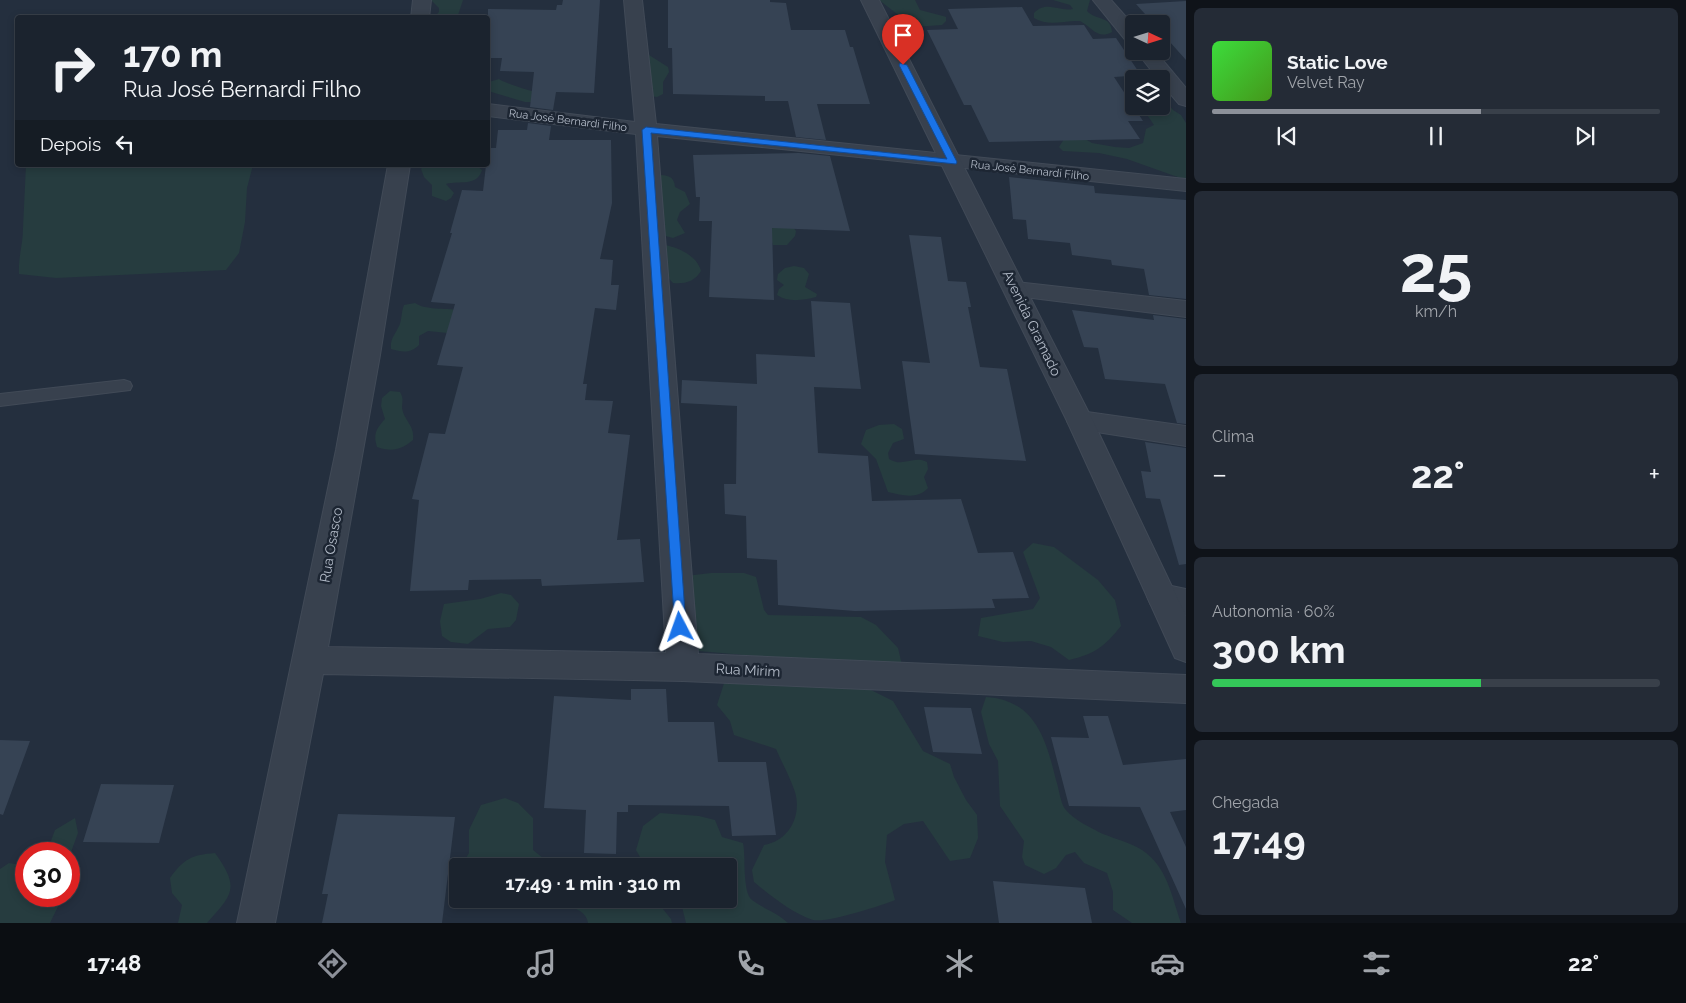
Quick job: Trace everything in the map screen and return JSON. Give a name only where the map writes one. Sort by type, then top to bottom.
[{"type":"street","points":[[420,15],[422,0]]},
{"type":"street","points":[[633,0],[646,130],[682,667]]},
{"type":"street","name":"Avenida Gramado","points":[[870,0],[953,162],[1080,421],[1174,599],[1186,649]]},
{"type":"street","points":[[1102,0],[1125,27]]},
{"type":"street","points":[[1153,60],[1186,100]]},
{"type":"street","name":"Rua José Bernardi Filho","points":[[490,110],[646,130],[1186,185]]},
{"type":"street","name":"Rua Osasco","points":[[256,923],[310,660],[383,264],[399,167]]},
{"type":"street","points":[[1016,290],[1186,309]]},
{"type":"street","points":[[1080,421],[1186,436]]},
{"type":"street","name":"Rua Mirim","points":[[310,660],[682,667],[1186,690]]},
{"type":"lane","points":[[0,400],[124,386]]},
{"type":"green space","points":[[431,0],[463,0],[458,15],[436,15],[439,12],[439,8]]},
{"type":"green space","points":[[879,0],[915,0],[920,10],[946,17],[946,21],[942,25],[914,27]]},
{"type":"green space","points":[[1053,0],[1090,0],[1087,11],[1109,23],[1112,32],[1098,34],[1080,21],[1051,23],[1034,18],[1034,13],[1043,7],[1073,9],[1070,5]]},
{"type":"green space","points":[[643,55],[649,55],[668,67],[669,72],[663,82],[663,94],[657,97],[650,96]]},
{"type":"green space","points":[[499,79],[517,87],[537,92],[538,102],[525,102],[490,92],[490,82]]},
{"type":"green space","points":[[1170,106],[1181,115],[1186,123],[1186,180],[1127,159],[1099,153],[1063,151],[1059,147],[1064,139],[1080,136],[1092,143],[1129,148],[1143,143],[1146,129],[1154,125],[1147,115],[1170,115]]},
{"type":"green space","points":[[26,167],[252,167],[247,188],[245,222],[239,253],[226,270],[56,278],[19,274]]},
{"type":"green space","points":[[422,167],[478,167],[482,170],[480,175],[472,181],[446,184],[454,193],[446,201],[432,196],[432,185],[424,177],[421,169]]},
{"type":"green space","points":[[657,175],[672,178],[675,187],[685,192],[690,204],[680,212],[677,220],[685,233],[673,238],[662,235]]},
{"type":"green space","points":[[773,225],[792,226],[796,231],[795,236],[787,245],[773,245],[770,237]]},
{"type":"green space","points":[[665,245],[682,251],[696,261],[701,271],[695,278],[689,282],[673,283],[664,273]]},
{"type":"green space","points":[[794,266],[804,268],[809,274],[805,287],[817,294],[816,297],[791,300],[777,295],[779,289],[784,285],[777,280],[778,274],[785,268]]},
{"type":"green space","points":[[415,303],[420,306],[463,312],[448,333],[428,331],[419,336],[419,345],[412,350],[391,349],[392,339],[400,324],[404,305]]},
{"type":"green space","points":[[390,391],[400,392],[403,412],[413,435],[413,440],[409,443],[392,450],[377,447],[375,439],[377,429],[385,419],[381,406],[382,398]]},
{"type":"green space","points":[[894,424],[902,429],[904,439],[893,443],[888,453],[889,459],[899,462],[922,460],[927,462],[928,469],[924,477],[928,488],[919,494],[909,496],[888,492],[876,459],[861,444],[866,430],[879,425]]},
{"type":"green space","points":[[1033,543],[1054,547],[1098,580],[1115,600],[1121,626],[1110,639],[1093,652],[1069,660],[1051,647],[1031,641],[1003,642],[978,636],[981,618],[1033,609],[1040,598],[1023,552]]},
{"type":"green space","points":[[711,573],[744,573],[756,577],[764,610],[768,615],[861,617],[876,625],[898,648],[902,665],[871,666],[699,651],[684,641],[677,577]]},
{"type":"green space","points":[[501,593],[511,595],[519,604],[516,620],[510,627],[488,629],[468,644],[451,642],[442,636],[440,621],[444,604],[480,599]]},
{"type":"green space","points":[[726,677],[863,686],[893,701],[923,751],[950,764],[954,777],[966,800],[977,815],[978,838],[970,858],[950,861],[923,821],[904,824],[887,835],[885,862],[895,900],[830,919],[813,920],[790,909],[775,898],[754,882],[752,870],[764,845],[773,843],[787,833],[792,826],[797,810],[797,801],[795,792],[776,749],[734,735],[730,721],[717,705]]},
{"type":"green space","points":[[986,697],[1016,705],[1036,724],[1048,750],[1062,803],[1073,817],[1098,832],[1142,850],[1157,864],[1168,883],[1181,923],[1132,923],[1113,910],[1113,892],[1107,873],[1084,863],[1075,852],[1066,855],[1056,868],[1044,874],[1025,865],[1022,857],[1024,841],[1000,806],[998,761],[989,744],[981,712]]},
{"type":"green space","points":[[505,798],[518,803],[533,818],[533,850],[543,858],[466,858],[469,853],[469,830],[481,805]]},
{"type":"green space","points":[[660,813],[699,816],[715,820],[722,837],[743,843],[749,896],[752,900],[780,916],[788,923],[686,923],[682,908],[737,908],[737,858],[640,858],[636,850],[643,826]]},
{"type":"green space","points":[[75,818],[78,833],[75,842],[50,842],[55,830]]},
{"type":"green space","points":[[215,853],[228,875],[230,890],[228,897],[207,923],[178,923],[182,905],[172,893],[170,878],[189,859]]},
{"type":"green space","points":[[9,863],[15,864],[15,907],[58,907],[50,923],[0,923],[0,869]]},
{"type":"green space","points":[[575,908],[662,908],[672,923],[588,923],[586,916]]},
{"type":"building","points":[[563,0],[600,0],[594,93],[556,92],[553,110],[530,107],[534,72],[500,71],[502,58],[490,58],[490,15],[488,15],[488,9],[556,10],[557,5],[562,5]]},
{"type":"building","points":[[668,0],[770,0],[770,2],[786,3],[791,30],[845,30],[850,47],[853,47],[870,104],[817,104],[826,140],[796,137],[788,101],[765,101],[765,96],[673,94],[672,48],[668,48]]},
{"type":"building","points":[[1186,1],[1186,60],[1170,42],[1170,15],[1146,15],[1136,4]]},
{"type":"building","points":[[1022,7],[1033,26],[1084,25],[1093,39],[1116,38],[1125,52],[1125,60],[1131,60],[1137,70],[1125,70],[1125,76],[1114,77],[1125,94],[1125,115],[1139,115],[1143,121],[1128,121],[1140,139],[989,142],[971,105],[964,105],[927,30],[958,29],[948,9]]},
{"type":"building","points":[[528,123],[551,126],[549,140],[611,140],[612,203],[600,259],[613,260],[611,285],[619,285],[616,310],[595,308],[583,384],[587,384],[585,400],[613,401],[608,433],[630,435],[617,540],[640,539],[644,582],[542,586],[541,579],[469,580],[468,590],[410,591],[419,500],[412,499],[429,433],[445,434],[463,367],[437,365],[455,304],[431,302],[452,233],[450,233],[462,190],[483,191],[486,167],[490,167],[490,148],[496,148],[498,130],[527,130]]},
{"type":"building","points":[[799,153],[830,156],[850,231],[772,228],[774,300],[709,297],[712,221],[699,221],[700,197],[696,197],[693,155]]},
{"type":"building","points":[[1009,177],[1094,186],[1095,193],[1186,200],[1186,299],[1149,295],[1144,269],[1112,265],[1111,260],[1072,255],[1070,243],[1028,239],[1026,220],[1013,219]]},
{"type":"building","points":[[909,235],[941,237],[948,281],[966,282],[971,307],[968,307],[980,367],[1007,369],[1026,461],[915,454],[902,361],[930,363]]},
{"type":"building","points":[[811,301],[850,303],[861,389],[814,387],[818,453],[868,456],[872,501],[961,499],[978,553],[1013,552],[1029,598],[992,599],[995,608],[855,611],[778,605],[777,560],[747,558],[746,516],[725,514],[724,484],[736,484],[737,406],[681,403],[682,380],[757,384],[756,354],[815,357]]},
{"type":"building","points":[[1072,310],[1154,320],[1153,315],[1186,319],[1186,424],[1177,423],[1165,384],[1105,379],[1098,348],[1084,347]]},
{"type":"building","points":[[1145,442],[1186,448],[1186,564],[1179,565],[1160,499],[1146,498],[1141,471],[1151,472]]},
{"type":"building","points":[[631,689],[666,689],[668,722],[714,722],[718,762],[766,762],[776,835],[732,836],[729,806],[628,805],[628,812],[617,812],[616,854],[584,853],[586,810],[544,808],[554,696],[631,700]]},
{"type":"building","points":[[924,707],[971,708],[982,754],[933,752]]},
{"type":"building","points":[[1083,716],[1108,716],[1123,765],[1186,759],[1186,810],[1170,812],[1186,847],[1186,909],[1140,807],[1069,806],[1051,737],[1089,738]]},
{"type":"building","points":[[0,740],[30,741],[3,815],[0,814]]},
{"type":"building","points":[[101,784],[174,785],[159,843],[83,842]]},
{"type":"building","points":[[338,814],[455,817],[442,923],[322,923],[328,894],[322,894]]},
{"type":"building","points":[[993,881],[1085,888],[1092,923],[999,923]]},
{"type":"route","points":[[680,627],[646,130],[953,162],[903,65]]}]
